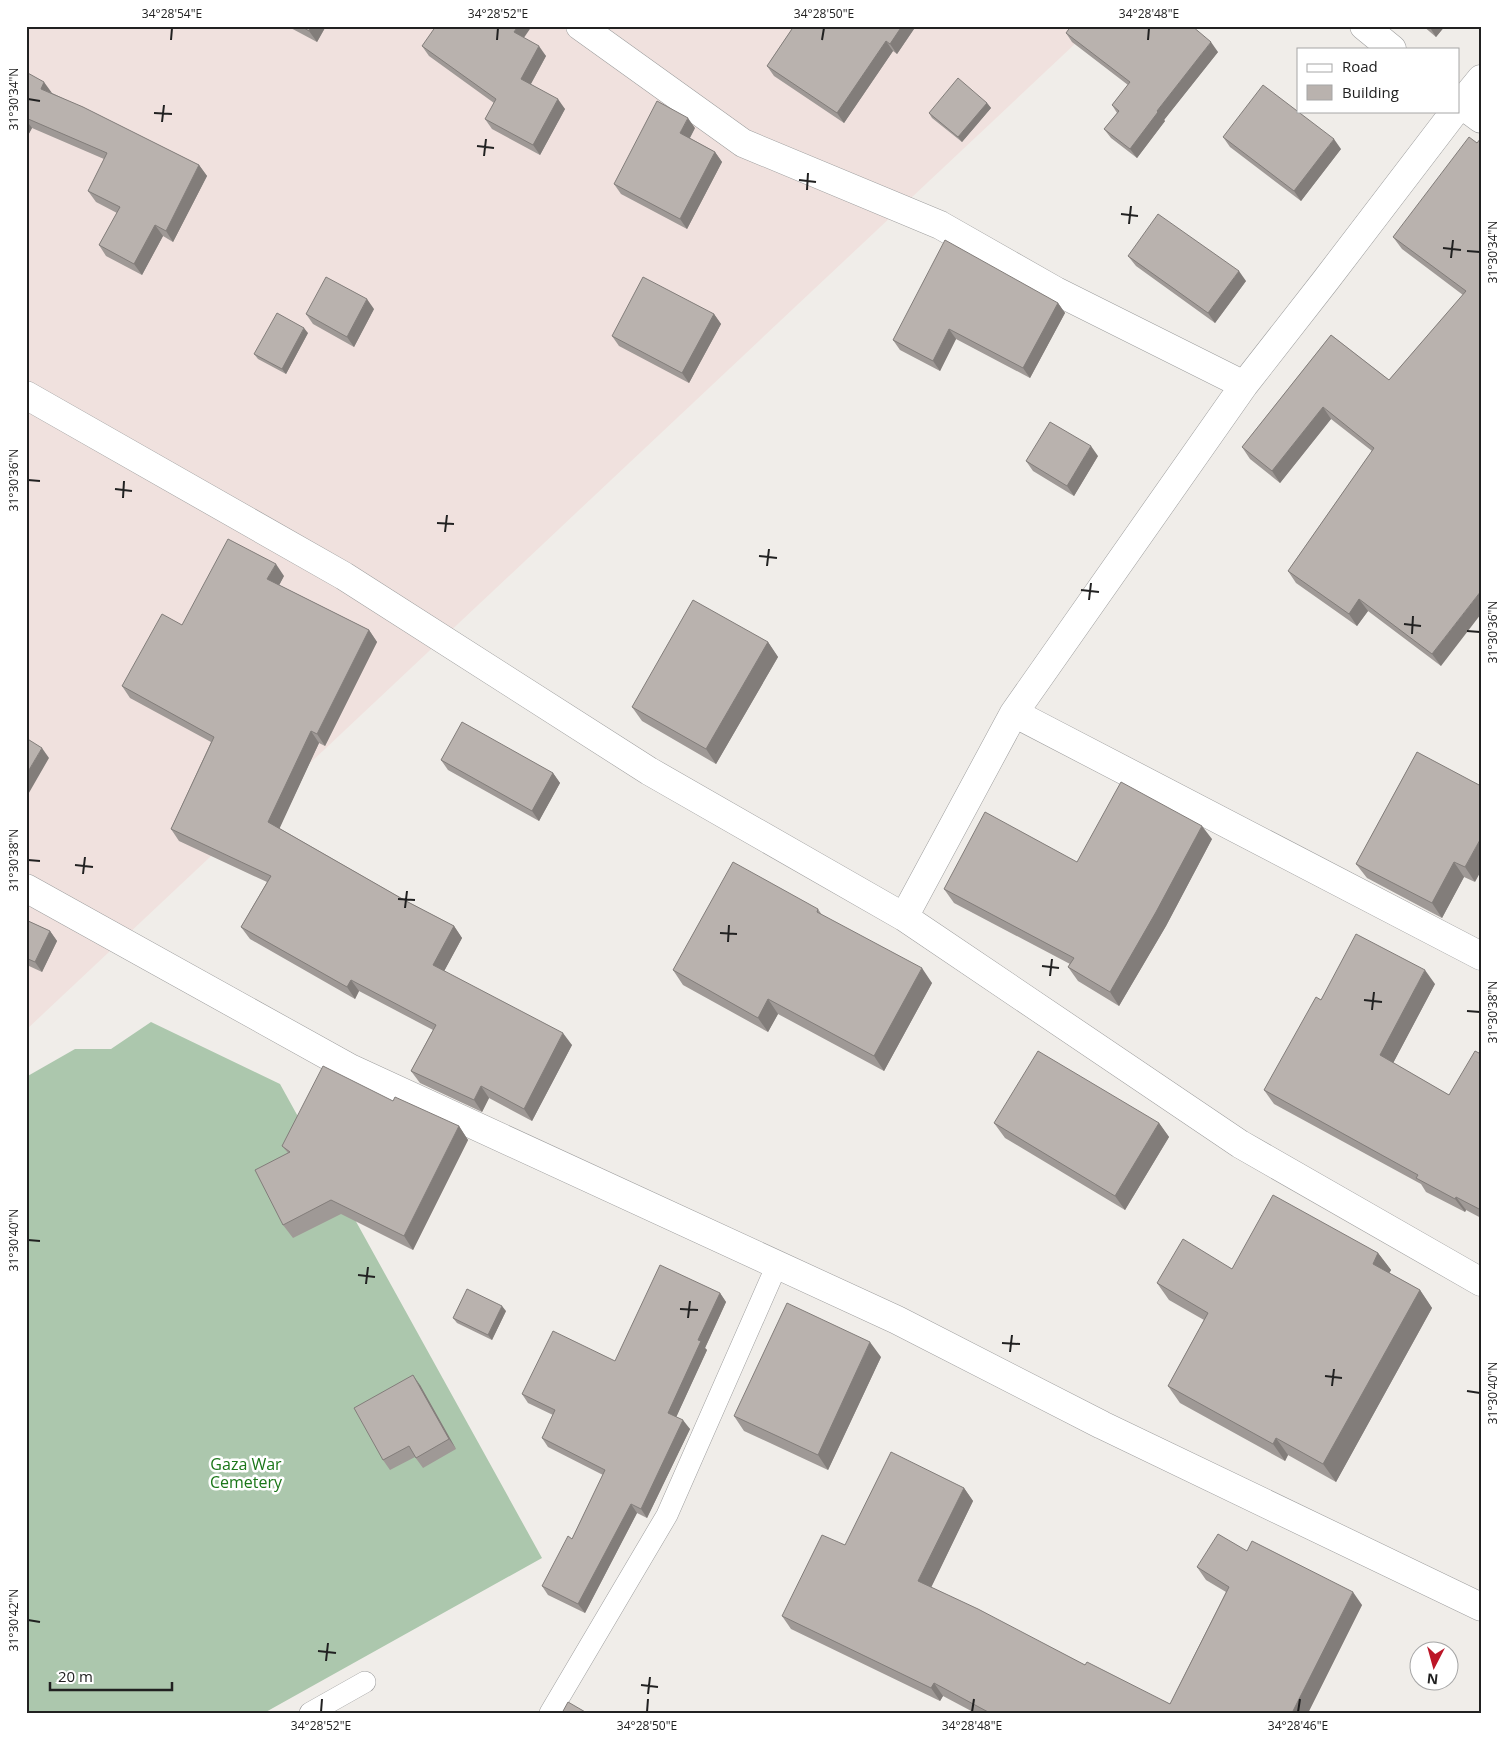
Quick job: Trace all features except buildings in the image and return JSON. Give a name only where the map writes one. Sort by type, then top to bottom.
[{"type":"street","points":[[580,26],[743,143],[940,225],[1056,290],[1244,385]]},
{"type":"street","points":[[1364,26],[1391,48]]},
{"type":"street","points":[[1462,108],[1481,79]]},
{"type":"street","points":[[904,917],[1014,713],[1244,385],[1459,112]]},
{"type":"street","points":[[26,395],[344,576],[649,771],[904,917],[1240,1144],[1481,1282]]},
{"type":"street","points":[[1014,713],[1481,956]]},
{"type":"street","points":[[26,888],[350,1068],[898,1320],[1102,1425],[1481,1607]]},
{"type":"lane","points":[[550,1713],[667,1515],[777,1265]]},
{"type":"lane","points":[[310,1713],[364,1682]]},
{"type":"shaded area","points":[[26,26],[1094,26],[26,1030]]},
{"type":"green space","name":"Gaza War Cemetery","points":[[151,1022],[280,1084],[542,1558],[264,1713],[26,1713],[26,1077],[75,1049],[111,1049]]}]
